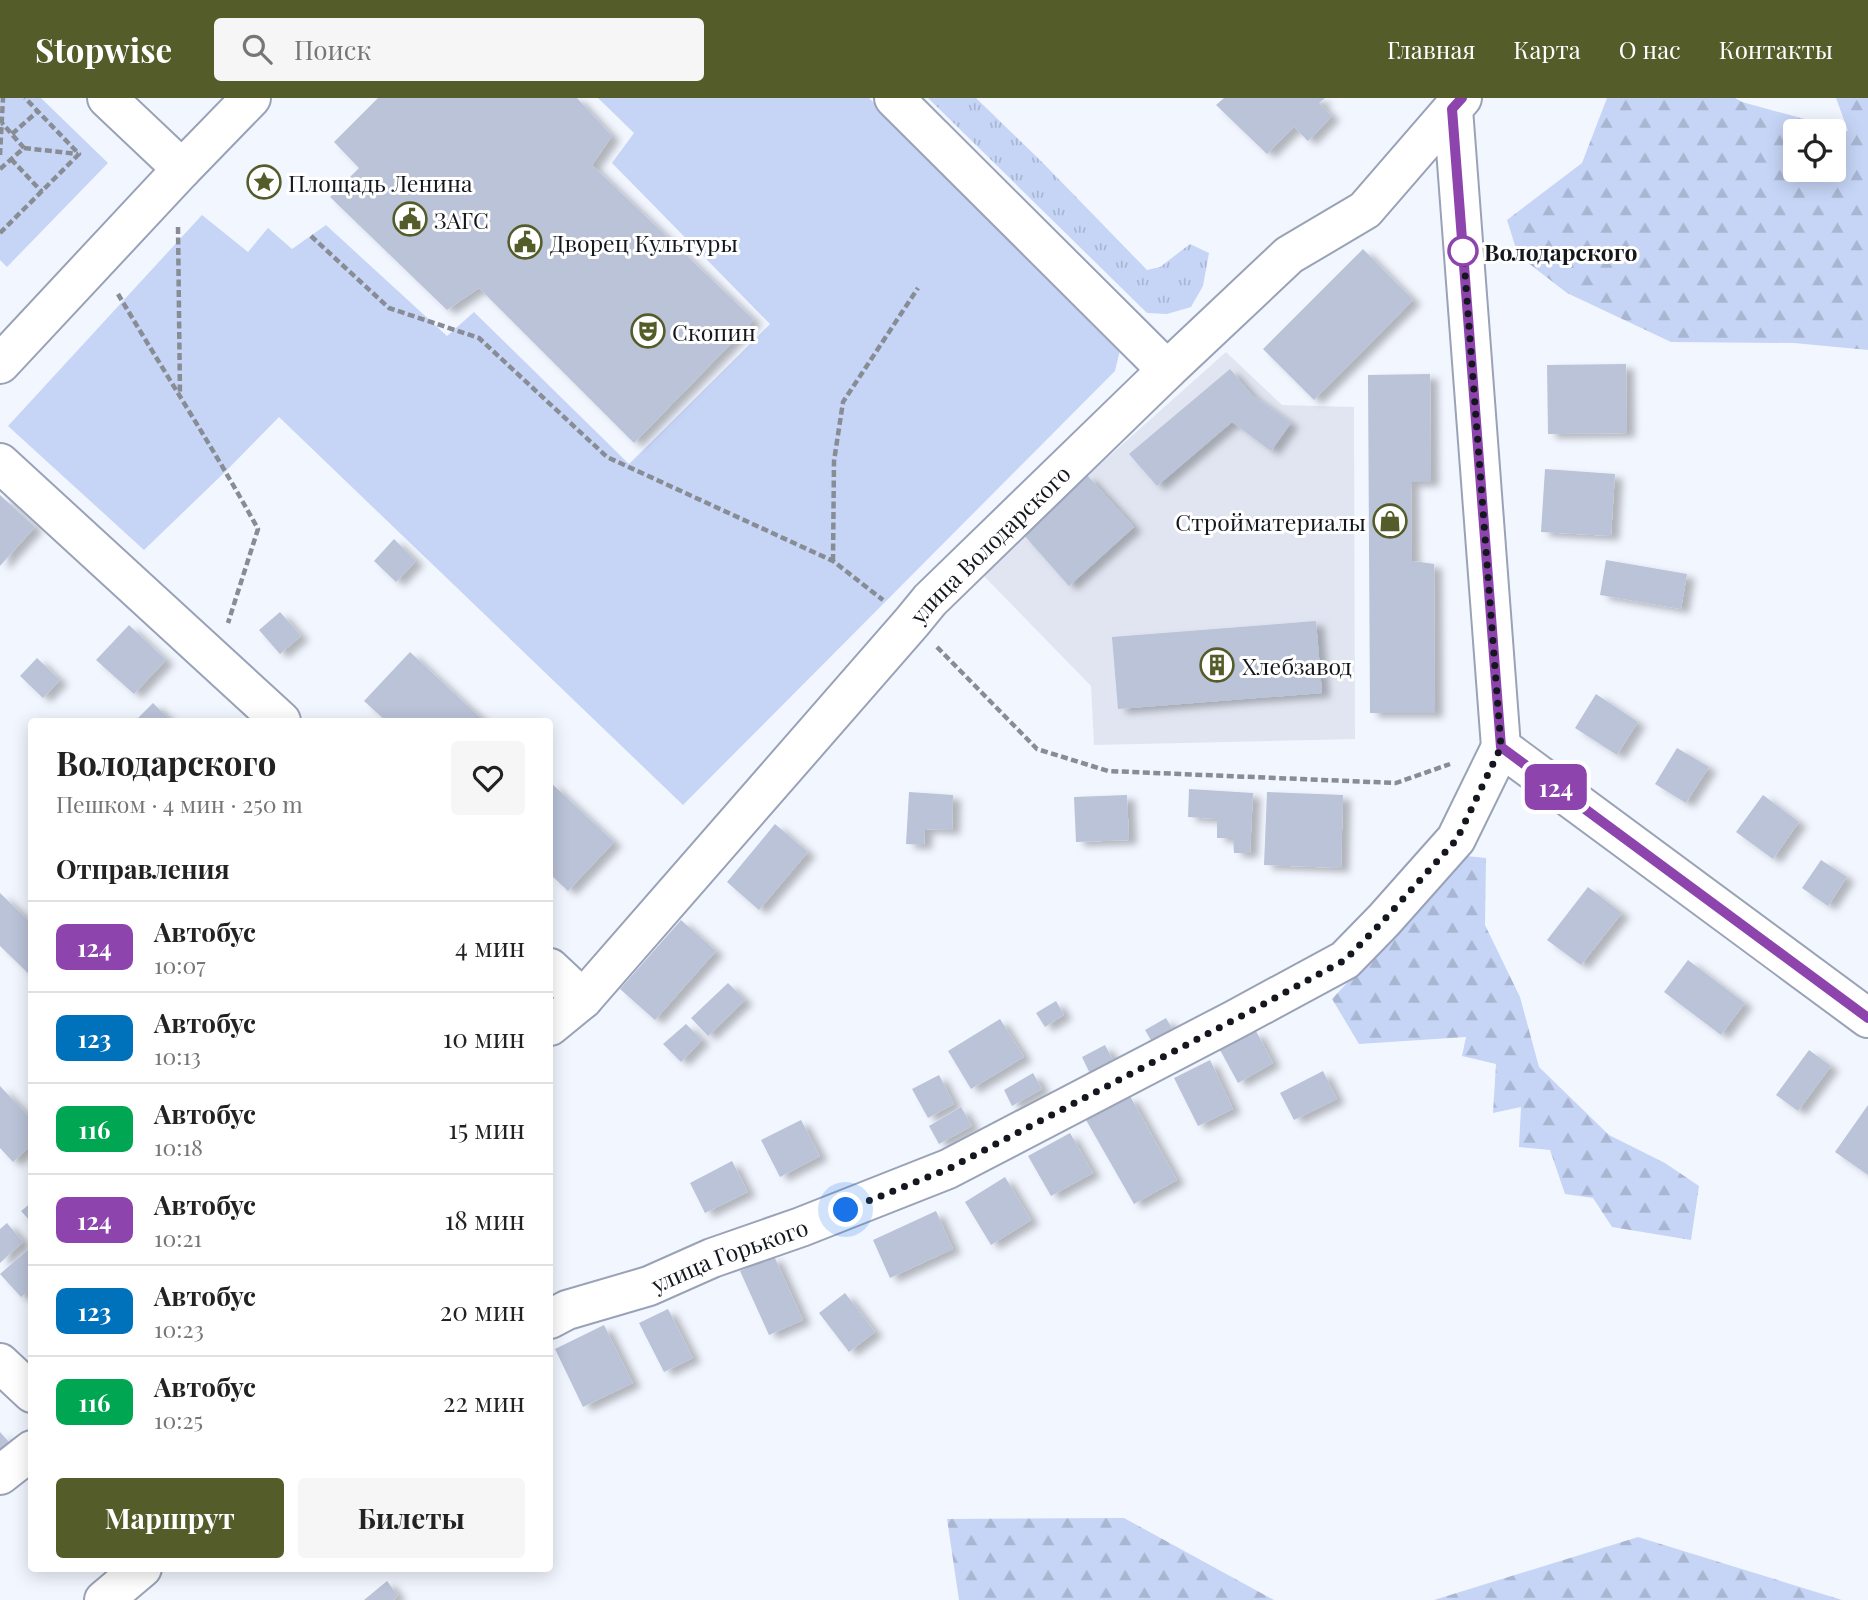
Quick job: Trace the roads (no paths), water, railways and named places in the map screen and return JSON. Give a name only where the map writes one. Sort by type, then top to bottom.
[{"type":"street","points":[[107,98],[180,172]]},
{"type":"street","points":[[0,364],[251,98]]},
{"type":"street","points":[[894,98],[1167,370]]},
{"type":"street","points":[[1457,103],[1501,747],[1868,1018]]},
{"type":"street","name":"улица Володарского","points":[[553,1024],[583,999],[930,600],[1289,255],[1364,210],[1457,103]]},
{"type":"street","points":[[0,463],[278,718]]},
{"type":"street","name":"улица Горького","points":[[553,1317],[567,1310],[649,1286],[712,1258],[802,1227],[948,1169],[1345,960],[1457,839],[1501,747]]},
{"type":"street","points":[[553,971],[583,999]]},
{"type":"street","points":[[0,1363],[28,1389]]},
{"type":"street","points":[[0,1475],[28,1453]]},
{"type":"street","points":[[104,1600],[137,1572]]},
{"type":"place","name":"Площадь Ленина","points":[[264,182]]},
{"type":"place","name":"ЗАГС","points":[[410,219]]},
{"type":"place","name":"Дворец Культуры","points":[[525,242]]},
{"type":"place","name":"Володарского","points":[[1463,251]]},
{"type":"place","name":"Скопин","points":[[648,331]]},
{"type":"place","name":"Стройматериалы","points":[[1390,521]]},
{"type":"place","name":"Хлебзавод","points":[[1217,665]]}]
